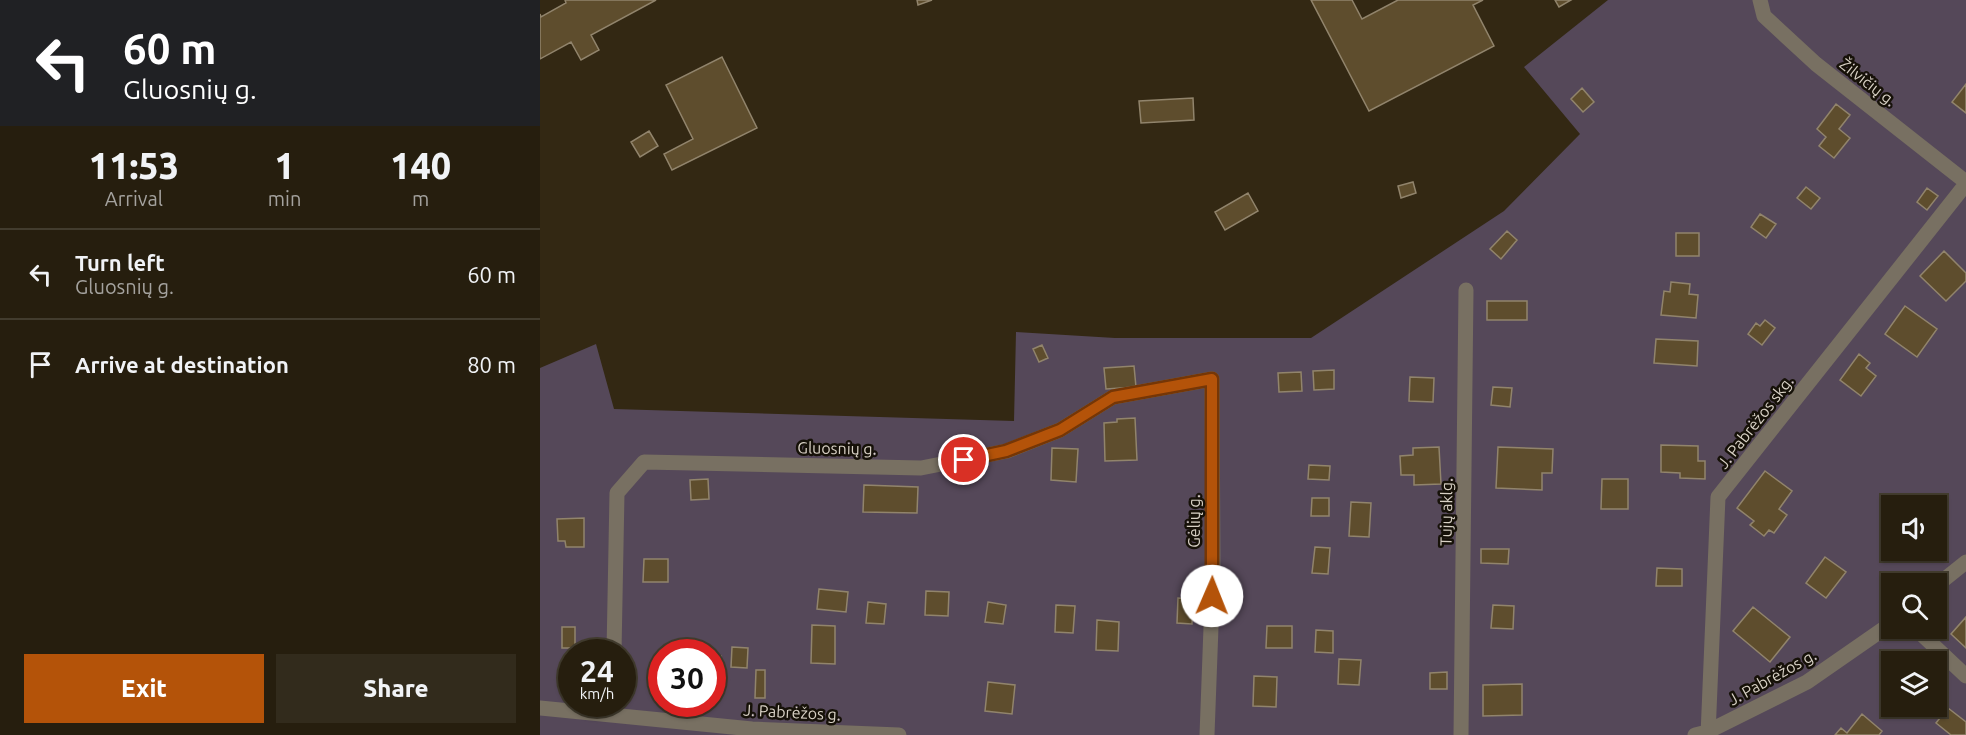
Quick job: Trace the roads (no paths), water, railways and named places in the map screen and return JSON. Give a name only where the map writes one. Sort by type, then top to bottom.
[{"type":"street","name":"Žilvičių g.","points":[[1760,0],[1764,16],[1816,64],[1966,183]]},
{"type":"street","name":"J. Pabrėžos skg.","points":[[1703,734],[1718,497],[1966,183]]},
{"type":"street","name":"Tujų aklg.","points":[[1461,735],[1466,290]]},
{"type":"street","name":"Gluosnių g.","points":[[614,639],[617,493],[644,462],[921,468],[1006,451],[1060,430],[1113,397],[1212,379]]},
{"type":"street","name":"Gėlių g.","points":[[1207,735],[1213,573],[1212,379]]},
{"type":"street","points":[[1947,577],[1966,562]]},
{"type":"street","name":"J. Pabrėžos g.","points":[[1703,734],[1807,682],[1881,630]]},
{"type":"street","points":[[1927,639],[1966,676]]},
{"type":"street","name":"J. Pabrėžos g.","points":[[540,708],[558,708]]},
{"type":"street","name":"J. Pabrėžos g.","points":[[636,714],[753,732],[898,735]]}]
